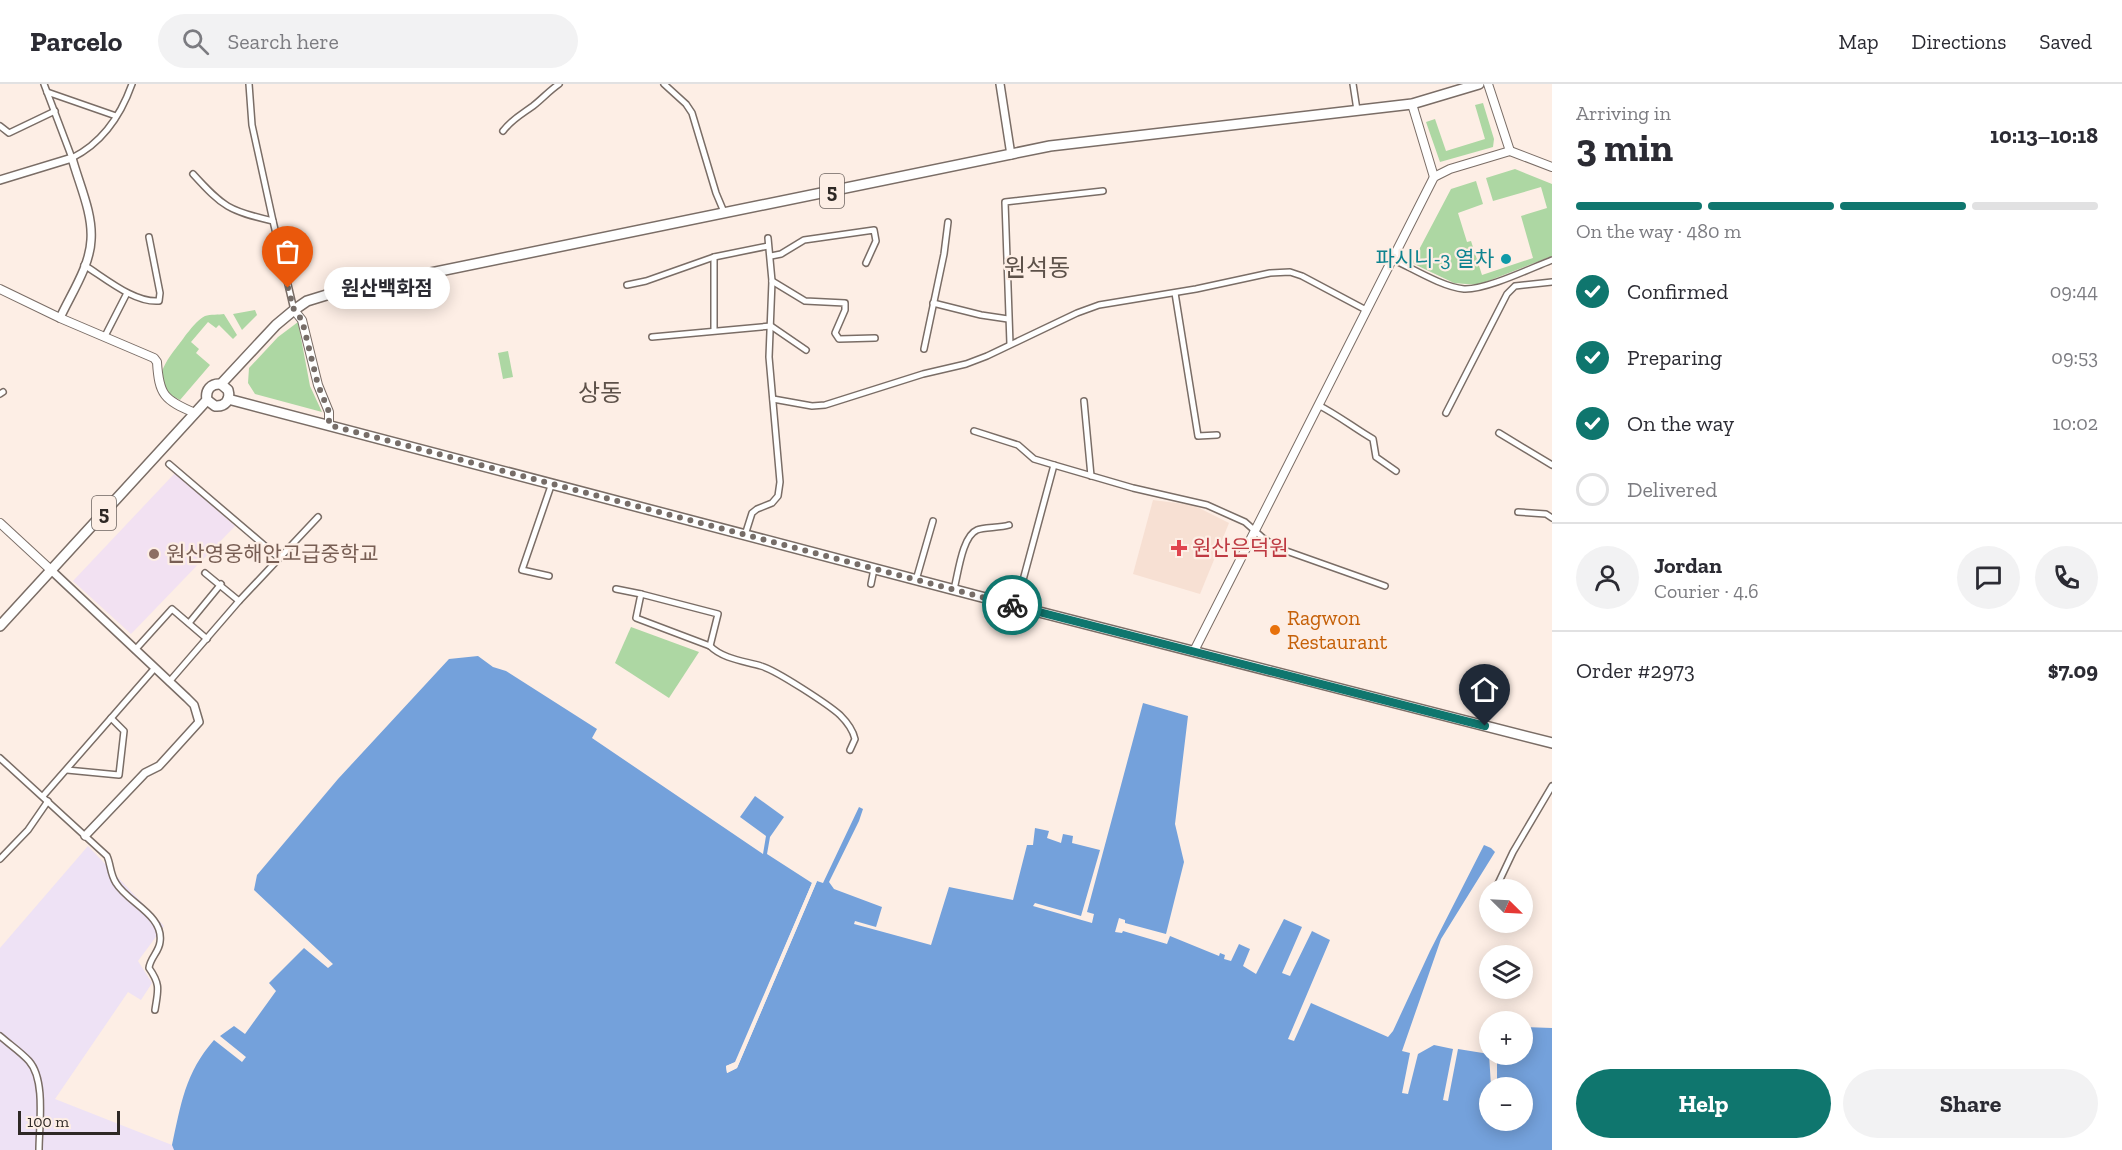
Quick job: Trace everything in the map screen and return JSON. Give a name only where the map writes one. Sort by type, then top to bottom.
[{"type":"main road","name":"5","points":[[221,384],[276,325],[294,310],[307,301],[333,293],[1050,146],[1412,104],[1479,84]]},
{"type":"main road","points":[[1488,84],[1510,151]]},
{"type":"main road","points":[[1412,104],[1434,177]]},
{"type":"main road","points":[[1194,651],[1434,177],[1450,169],[1510,151],[1552,167]]},
{"type":"main road","points":[[0,289],[60,318],[154,358],[157,362],[157,379],[168,399],[177,406],[195,413]]},
{"type":"main road","points":[[294,310],[302,320],[318,385],[329,412],[329,425]]},
{"type":"main road","points":[[214,384],[221,384],[228,390],[228,399],[224,404],[212,405],[207,400],[206,393],[214,384]]},
{"type":"main road","points":[[228,399],[954,590],[1552,743]]},
{"type":"main road","name":"5","points":[[0,626],[207,400]]},
{"type":"main road","points":[[0,523],[52,571]]},
{"type":"street","points":[[44,84],[72,158],[90,224],[90,248],[60,318]]},
{"type":"street","points":[[0,180],[72,158],[87,151],[106,133],[132,84]]},
{"type":"street","points":[[249,84],[252,125],[294,310]]},
{"type":"street","points":[[503,131],[511,121],[534,105],[545,93],[560,84]]},
{"type":"street","points":[[664,84],[686,104],[692,113],[724,212]]},
{"type":"street","points":[[1000,84],[1011,155]]},
{"type":"street","points":[[1353,84],[1357,110]]},
{"type":"street","points":[[47,92],[116,116]]},
{"type":"street","points":[[0,126],[9,133],[55,111]]},
{"type":"street","points":[[193,174],[223,205],[273,221]]},
{"type":"street","points":[[1010,344],[1005,202],[1103,191]]},
{"type":"street","points":[[924,349],[944,254],[948,222]]},
{"type":"street","points":[[771,256],[781,254],[804,240],[874,230],[876,241],[866,263]]},
{"type":"street","points":[[84,265],[126,293],[159,301],[160,293],[149,237]]},
{"type":"street","points":[[745,535],[752,513],[757,508],[772,503],[778,496],[780,482],[769,357],[772,281],[768,238]]},
{"type":"street","points":[[627,285],[646,281],[714,257],[768,246]]},
{"type":"street","points":[[714,257],[714,330]]},
{"type":"street","points":[[1392,259],[1465,289],[1484,286],[1552,260]]},
{"type":"street","points":[[773,399],[812,406],[825,405],[923,374],[966,364],[1099,305],[1175,293],[1262,274],[1290,272],[1366,310]]},
{"type":"street","points":[[772,281],[805,301],[845,303],[845,310],[835,333],[840,339],[875,338]]},
{"type":"street","points":[[1446,413],[1508,294],[1515,286],[1552,282]]},
{"type":"street","points":[[105,336],[126,293]]},
{"type":"street","points":[[1175,293],[1198,436],[1217,435]]},
{"type":"street","points":[[933,303],[1008,319]]},
{"type":"street","points":[[652,337],[771,326],[806,350]]},
{"type":"street","points":[[1083,400],[1090,476]]},
{"type":"street","points":[[1318,405],[1337,414],[1343,421],[1373,439],[1376,458],[1395,471]]},
{"type":"street","points":[[974,431],[1018,445],[1034,459],[1133,488],[1207,505],[1245,522],[1278,548],[1385,586]]},
{"type":"street","points":[[1499,433],[1552,465]]},
{"type":"street","points":[[170,464],[279,558]]},
{"type":"street","points":[[1016,606],[1054,465]]},
{"type":"street","points":[[549,576],[522,570],[552,483]]},
{"type":"street","points":[[1518,512],[1546,514],[1552,518]]},
{"type":"street","points":[[169,682],[239,601],[318,517]]},
{"type":"street","points":[[916,580],[933,521]]},
{"type":"street","points":[[954,590],[969,536],[979,528],[992,529],[1009,525]]},
{"type":"street","points":[[871,584],[874,569]]},
{"type":"street","points":[[52,571],[194,705],[200,722],[159,766],[145,773],[85,836]]},
{"type":"street","points":[[205,573],[239,601]]},
{"type":"street","points":[[189,623],[221,584]]},
{"type":"street","points":[[615,589],[718,614],[710,646]]},
{"type":"street","points":[[641,594],[636,618],[710,646],[716,652],[762,666],[778,674],[841,716],[853,732],[855,739],[850,750]]},
{"type":"street","points":[[135,650],[172,609],[207,639]]},
{"type":"street","points":[[43,796],[154,669]]},
{"type":"street","points":[[67,770],[119,775],[124,731],[111,718]]},
{"type":"street","points":[[0,758],[107,856],[111,864],[110,872],[116,884],[155,921],[160,933],[160,945],[149,962],[148,968],[157,980],[159,988],[155,1011]]},
{"type":"street","points":[[1500,879],[1513,852],[1552,786]]},
{"type":"street","points":[[0,859],[28,830],[48,801]]},
{"type":"street","points":[[0,1036],[30,1062],[37,1074],[39,1150]]},
{"type":"shaded area","name":"원산영웅해안고급중학교","points":[[175,473],[235,526],[131,634],[73,581]]},
{"type":"shaded area","name":"원산은덕원","points":[[1153,500],[1193,505],[1229,523],[1200,594],[1133,574]]},
{"type":"shaded area","points":[[88,846],[164,926],[138,961],[152,983],[141,1000],[128,992],[55,1099],[172,1145],[174,1150],[0,1150],[0,948]]},
{"type":"green space","points":[[1483,103],[1494,139],[1493,147],[1440,162],[1426,122],[1435,119],[1446,151],[1485,139],[1475,105]]},
{"type":"green space","points":[[1515,169],[1552,184],[1552,256],[1478,285],[1454,283],[1412,263],[1451,189],[1476,181],[1483,204],[1458,213],[1467,242],[1471,241],[1482,275],[1533,258],[1521,216],[1547,208],[1541,187],[1493,201],[1486,178]]},
{"type":"green space","points":[[255,310],[257,315],[242,330],[233,314]]},
{"type":"green space","points":[[224,314],[237,335],[233,339],[219,325],[216,328],[208,322],[191,342],[199,349],[196,353],[210,365],[180,400],[168,393],[161,379],[162,371],[170,356],[199,320],[207,315]]},
{"type":"green space","points":[[298,322],[310,386],[322,412],[255,394],[248,383],[249,368],[278,337]]},
{"type":"green space","points":[[508,351],[513,377],[503,379],[498,353]]},
{"type":"green space","points":[[631,627],[699,652],[669,698],[615,663]]},
{"type":"water","points":[[478,656],[493,667],[506,671],[597,729],[592,738],[763,854],[766,836],[740,817],[755,796],[784,817],[770,837],[767,854],[812,883],[735,1062],[726,1066],[727,1073],[737,1068],[817,881],[823,883],[859,807],[863,809],[859,821],[829,882],[834,889],[882,907],[876,927],[855,921],[854,924],[931,945],[949,887],[1013,900],[1027,845],[1033,845],[1035,828],[1049,831],[1047,838],[1061,843],[1063,834],[1073,836],[1072,843],[1100,850],[1081,916],[1035,903],[1033,906],[1092,923],[1094,914],[1087,912],[1143,703],[1188,716],[1175,824],[1184,862],[1166,934],[1125,923],[1125,920],[1119,918],[1115,932],[1122,933],[1123,931],[1167,944],[1170,936],[1219,956],[1220,953],[1225,955],[1224,959],[1231,961],[1239,944],[1250,949],[1243,966],[1256,974],[1284,919],[1302,927],[1282,973],[1290,976],[1312,931],[1330,940],[1288,1039],[1294,1041],[1311,1003],[1388,1037],[1484,845],[1491,848],[1495,852],[1441,939],[1402,1051],[1410,1053],[1402,1093],[1408,1094],[1418,1054],[1434,1045],[1453,1049],[1443,1100],[1448,1101],[1458,1049],[1479,1052],[1479,1065],[1490,1065],[1490,1077],[1479,1077],[1479,1131],[1533,1131],[1533,1077],[1497,1077],[1497,1065],[1533,1065],[1533,1027],[1552,1028],[1552,1150],[174,1150],[172,1145],[178,1116],[190,1077],[204,1052],[214,1040],[242,1062],[246,1057],[220,1036],[234,1026],[245,1034],[276,991],[269,983],[304,948],[328,968],[333,964],[254,890],[257,875],[338,779],[449,659]]},
{"type":"pier","points":[[817,881],[737,1068],[727,1073],[726,1066],[736,1062],[812,883]]},
{"type":"way so far","points":[[288,288],[294,310],[302,320],[318,385],[329,412],[329,425],[1012,605]]},
{"type":"place","name":"파시니-3 열차","points":[[1506,259]]},
{"type":"place","name":"원산백화점","points":[[288,288]]},
{"type":"place","name":"원산은덕원","points":[[1179,548]]},
{"type":"place","name":"원산영웅해안고급중학교","points":[[154,554]]},
{"type":"place","name":"Ragwon Restaurant","points":[[1275,630]]},
{"type":"district","name":"원석동","points":[[1037,268]]},
{"type":"district","name":"상동","points":[[600,393]]},
{"type":"route","points":[[1012,605],[1485,726]]}]
